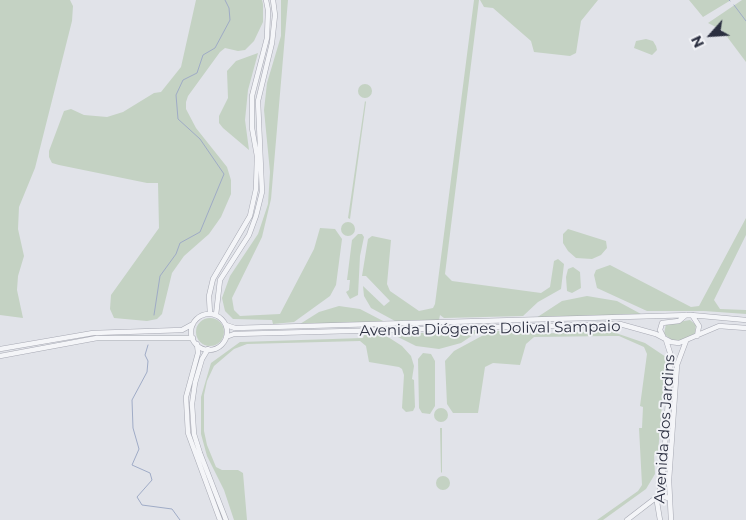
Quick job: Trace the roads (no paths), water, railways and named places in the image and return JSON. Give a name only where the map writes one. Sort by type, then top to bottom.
[{"type":"street","points":[[210,314],[209,296],[213,279],[250,216],[256,188],[257,156],[252,128],[252,96],[267,38],[268,10],[266,0]]},
{"type":"street","points":[[216,315],[220,280],[249,234],[262,192],[258,101],[272,42],[275,15],[273,0]]},
{"type":"street","points":[[0,349],[93,333],[182,330],[194,324],[200,317],[210,314],[216,315],[226,325],[226,337],[221,345],[208,349],[197,344]]},
{"type":"street","points":[[664,338],[660,330],[662,323],[679,321],[689,315],[699,326],[697,336]]},
{"type":"street","name":"Avenida Diógenes Dolival Sampaio","points":[[226,325],[235,328],[689,315],[746,320]]},
{"type":"street","points":[[194,324],[193,338],[197,344],[198,353],[190,375],[186,397],[188,433],[220,520]]},
{"type":"street","name":"Avenida Diógenes Dolival Sampaio","points":[[226,337],[234,334],[620,324],[671,342],[686,341]]},
{"type":"street","points":[[686,341],[719,326],[746,328]]},
{"type":"street","points":[[0,356],[97,338],[193,338]]},
{"type":"street","name":"Avenida dos Jardins","points":[[660,520],[657,502],[663,476],[672,356],[664,338]]},
{"type":"street","name":"Avenida dos Jardins","points":[[671,519],[668,498],[677,365],[686,341]]},
{"type":"street","points":[[208,349],[202,359],[194,383],[192,404],[194,434],[226,520]]},
{"type":"street","points":[[627,520],[659,498],[664,496],[668,498]]},
{"type":"street","points":[[644,508],[659,507]]},
{"type":"waterway","points":[[154,315],[160,276],[176,254],[180,243],[200,232],[224,174],[200,139],[178,119],[176,95],[183,80],[197,73],[203,55],[215,48],[230,20],[229,8],[225,0]]},
{"type":"waterway","points":[[734,5],[746,21]]},
{"type":"waterway","points":[[148,345],[145,355],[148,361],[147,372],[132,400],[133,428],[139,449],[132,465],[150,473],[152,480],[137,497],[142,505],[172,509],[180,520]]}]
